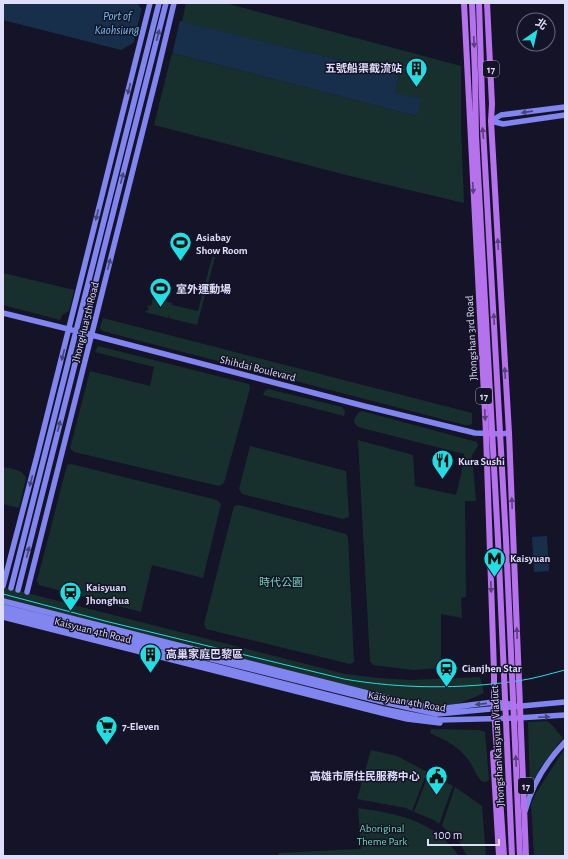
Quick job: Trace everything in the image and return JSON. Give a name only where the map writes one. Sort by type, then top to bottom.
[{"type":"main road","name":"Jhongshan 3rd Road","points":[[464,3],[486,433],[494,706]]},
{"type":"main road","name":"Jhongshan 3rd Road","points":[[472,3],[476,136],[498,540]]},
{"type":"main road","name":"17","points":[[479,3],[483,129],[501,434]]},
{"type":"main road","name":"17","points":[[487,3],[492,104],[491,121],[509,433],[526,856]]},
{"type":"main road","name":"Jhongshan Kaisyuan Viaduct","points":[[501,434],[520,856]]},
{"type":"main road","name":"Jhongshan Kaisyuan Viaduct","points":[[498,540],[512,856]]},
{"type":"main road","name":"17","points":[[494,706],[504,856]]},
{"type":"main road","name":"17","points":[[495,718],[492,725],[499,856]]},
{"type":"main road","name":"17","points":[[520,718],[524,723],[530,856]]},
{"type":"street","name":"JhongHua 5th Road","points":[[3,586],[150,3]]},
{"type":"street","name":"JhongHua 5th Road","points":[[11,588],[159,3]]},
{"type":"street","name":"JhongHua 5th Road","points":[[18,590],[166,3]]},
{"type":"street","name":"JhongHua 5th Road","points":[[28,590],[162,57],[174,3]]},
{"type":"street","points":[[491,121],[502,115],[565,107]]},
{"type":"street","points":[[491,121],[503,124],[565,115]]},
{"type":"street","points":[[100,200],[116,204]]},
{"type":"street","name":"Shihdai Boulevard","points":[[3,313],[475,433],[509,433]]},
{"type":"street","points":[[4,578],[20,583],[28,590]]},
{"type":"street","points":[[3,586],[18,590],[28,590]]},
{"type":"street","name":"Kaisyuan 4th Road","points":[[3,601],[407,703],[438,709],[520,706],[565,702]]},
{"type":"street","name":"Kaisyuan 4th Road","points":[[3,607],[436,714],[494,706]]},
{"type":"street","name":"Kaisyuan 4th Road","points":[[3,612],[383,709],[438,720],[488,718]]},
{"type":"street","name":"Kaisyuan 4th Road","points":[[3,617],[255,682],[407,719],[438,723],[483,722],[488,718]]},
{"type":"street","points":[[488,718],[548,717],[565,715]]},
{"type":"street","points":[[524,815],[533,789],[544,768],[565,742]]},
{"type":"green space","points":[[186,3],[225,3],[461,66],[461,127],[464,203],[350,176],[154,125],[172,53],[417,116],[395,93],[399,75],[182,22]]},
{"type":"green space","points":[[212,257],[215,257],[197,325],[169,318],[170,313],[168,318],[145,312],[149,309],[147,305],[151,306],[153,298],[172,303],[172,305],[198,311]]},
{"type":"green space","points":[[3,273],[74,290],[69,311],[62,315],[60,320],[3,305]]},
{"type":"green space","points":[[103,318],[472,413],[472,423],[470,425],[465,425],[102,331],[100,328]]},
{"type":"green space","points":[[98,346],[249,384],[249,392],[224,483],[219,486],[74,452],[70,448],[90,371],[150,386],[154,367],[95,352]]},
{"type":"green space","points":[[268,389],[342,407],[345,412],[344,416],[263,395]]},
{"type":"green space","points":[[362,411],[477,442],[478,446],[472,455],[476,501],[465,501],[466,597],[461,598],[462,618],[441,614],[441,668],[413,670],[373,665],[370,661],[358,440],[413,455],[415,486],[456,495],[464,454],[358,427],[354,420],[358,413]]},
{"type":"green space","points":[[250,446],[346,471],[349,517],[343,519],[242,494],[239,489]]},
{"type":"green space","points":[[71,464],[217,500],[221,504],[203,578],[152,565],[141,612],[39,585],[37,581],[67,465]]},
{"type":"green space","points":[[3,467],[20,471],[26,478],[19,508],[3,504]]},
{"type":"green space","name":"時代公園","points":[[239,505],[346,534],[348,537],[354,662],[350,664],[206,629],[204,624],[234,506]]},
{"type":"green space","points":[[3,587],[345,674],[411,680],[480,677],[484,693],[462,702],[445,706],[431,706],[408,702],[3,600]]},
{"type":"green space","points":[[546,721],[550,723],[563,738],[540,768],[530,787],[528,722]]},
{"type":"green space","points":[[431,729],[479,730],[485,732],[489,780],[486,782],[481,781],[466,757],[458,749],[430,733]]},
{"type":"green space","points":[[565,748],[565,856],[534,856],[531,804],[536,793]]},
{"type":"green space","points":[[371,750],[397,756],[427,772],[412,811],[406,808],[357,799]]},
{"type":"green space","points":[[429,773],[453,786],[439,824],[434,820],[414,812]]},
{"type":"green space","points":[[455,787],[482,806],[486,856],[467,856],[459,841],[442,826]]},
{"type":"green space","name":"Aboriginal Theme Park","points":[[358,808],[401,816],[414,821],[438,834],[459,856],[278,856],[278,853],[361,849]]},
{"type":"water","name":"Port of Kaohsiung","points":[[3,3],[137,3],[144,12],[399,75],[395,93],[421,99],[417,116],[133,43],[121,50],[3,20]]},
{"type":"water","points":[[547,536],[549,571],[534,572],[532,537]]},
{"type":"pier","points":[[142,7],[145,10],[180,20],[172,55],[133,45]]},
{"type":"tram line","points":[[3,594],[105,621],[344,679],[387,685],[453,687],[496,684],[535,678],[565,670]]},
{"type":"place","name":"五號船渠截流站","points":[[417,88]]},
{"type":"place","name":"Asiabay Show Room","points":[[180,262]]},
{"type":"place","name":"室外運動場","points":[[160,308]]},
{"type":"place","name":"Kura Sushi","points":[[442,480]]},
{"type":"place","name":"Kaisyuan","points":[[495,578]]},
{"type":"place","name":"Kaisyuan Jhonghua","points":[[70,612]]},
{"type":"place","name":"高巢家庭巴黎區","points":[[151,674]]},
{"type":"place","name":"Cianjhen Star","points":[[446,688]]},
{"type":"place","name":"7-Eleven","points":[[107,746]]},
{"type":"place","name":"高雄市原住民服務中心","points":[[436,796]]}]
